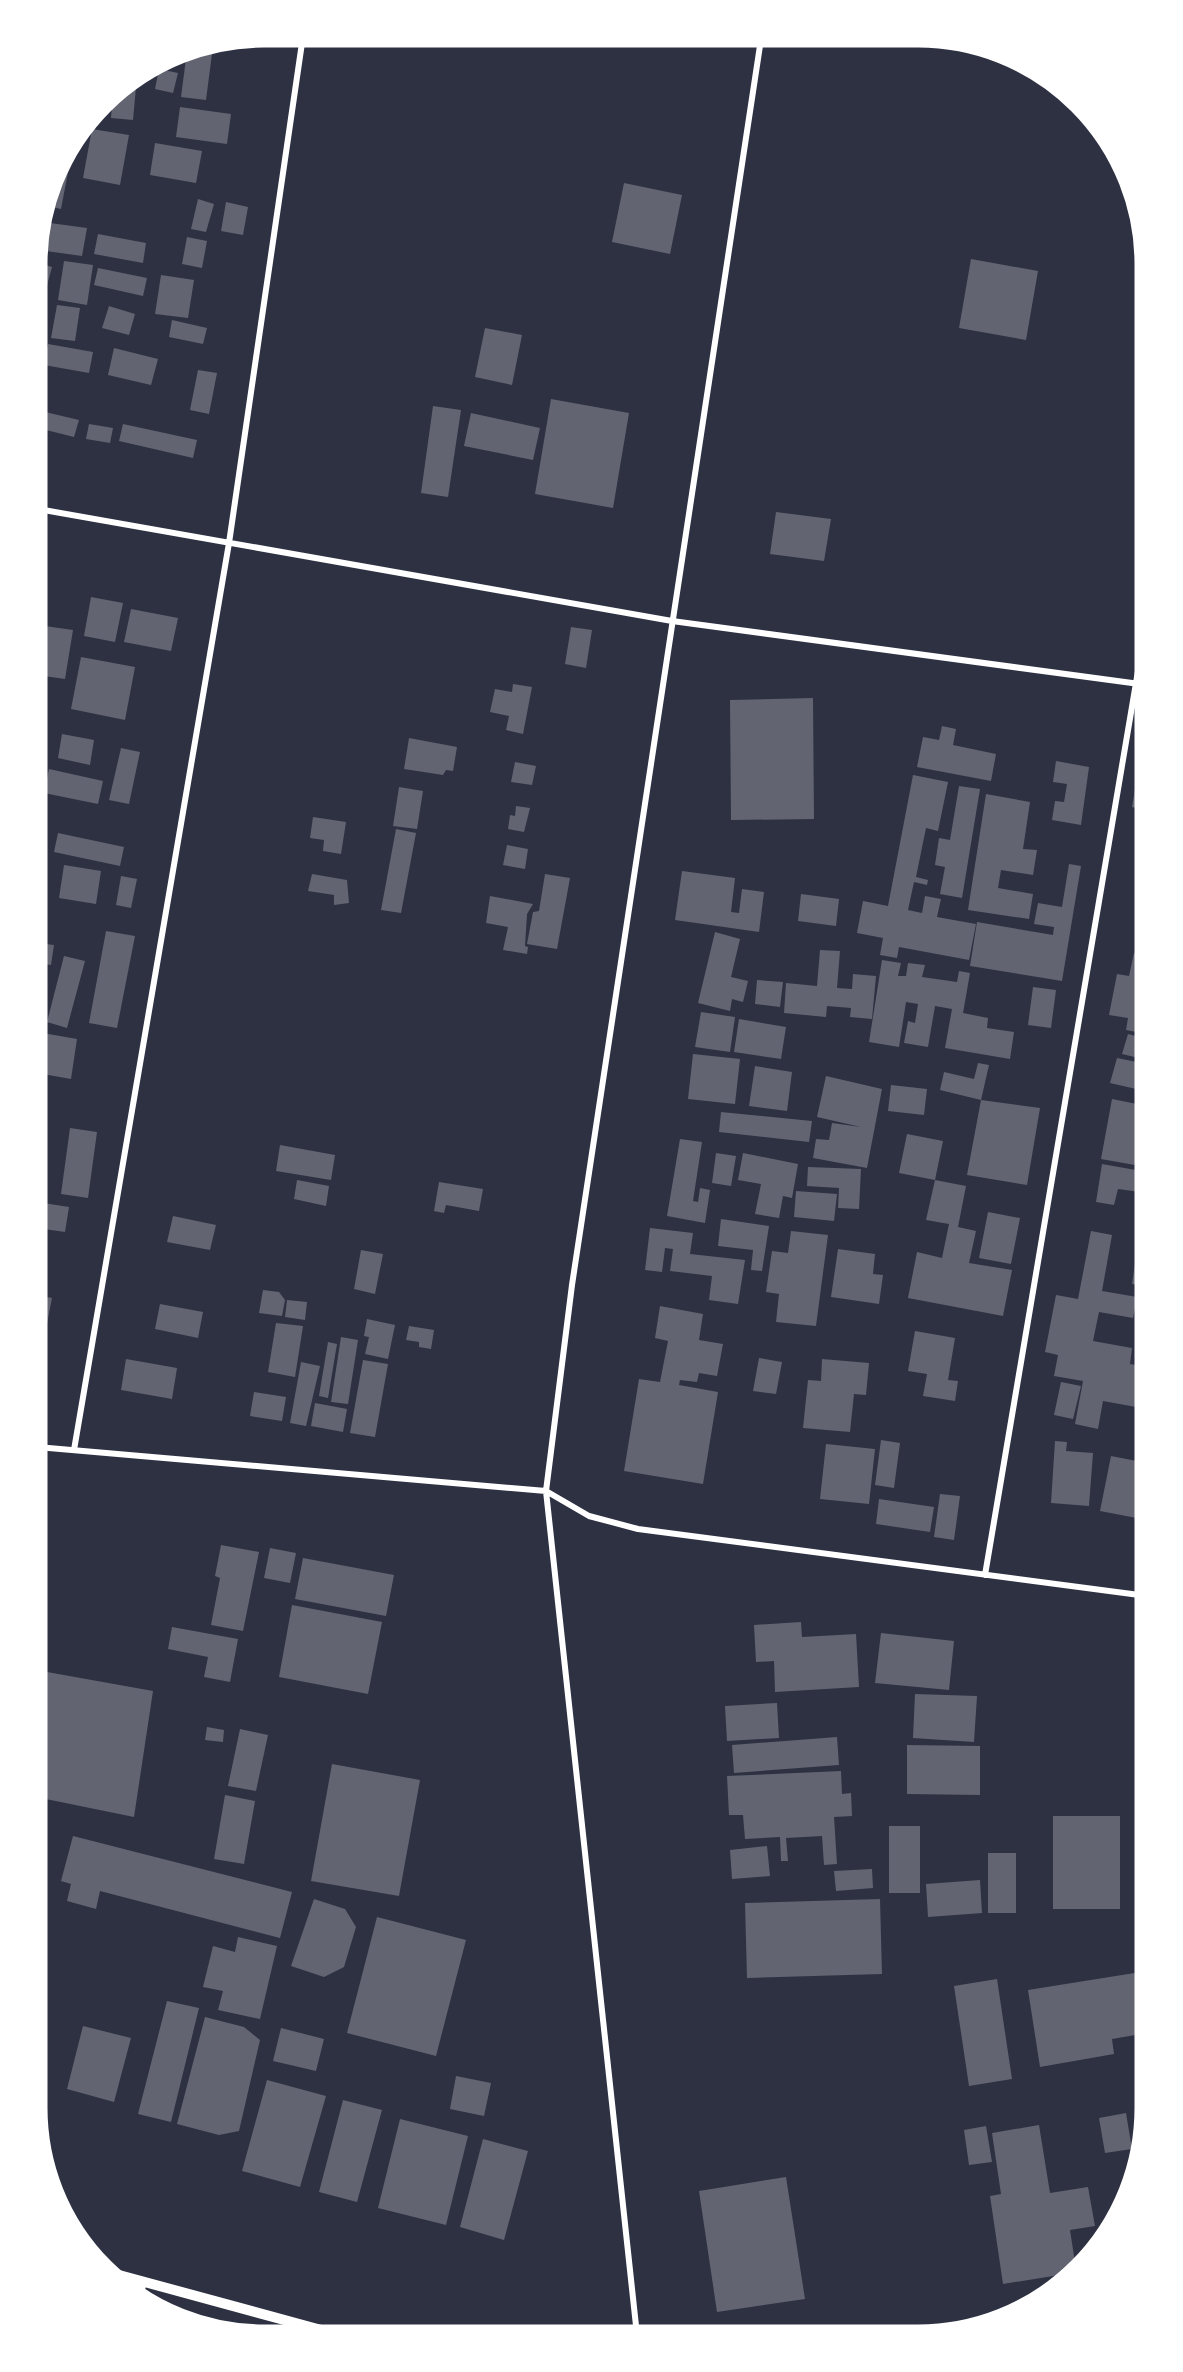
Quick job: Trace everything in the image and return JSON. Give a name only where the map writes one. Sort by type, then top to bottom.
[{"type":"street","points":[[74,1450],[229,543],[302,46]]},
{"type":"street","points":[[637,2326],[546,1491],[572,1285],[760,46]]},
{"type":"street","points":[[46,510],[672,621],[1136,683],[985,1575]]},
{"type":"street","points":[[46,1448],[546,1491],[589,1516],[638,1529],[1136,1595]]},
{"type":"street","points":[[130,2278],[306,2326]]},
{"type":"street","points":[[142,2288],[144,2282]]},
{"type":"building","points":[[212,53],[206,100],[181,97],[186,61]]},
{"type":"building","points":[[165,70],[178,73],[173,93],[155,89],[158,74]]},
{"type":"building","points":[[136,89],[133,120],[111,118],[112,109]]},
{"type":"building","points":[[180,107],[231,114],[227,144],[176,137]]},
{"type":"building","points":[[94,129],[129,135],[120,185],[83,178],[91,133]]},
{"type":"building","points":[[155,143],[202,151],[196,183],[150,175]]},
{"type":"building","points":[[69,169],[61,209],[54,208]]},
{"type":"building","points":[[624,183],[682,195],[670,254],[612,242]]},
{"type":"building","points":[[198,199],[214,204],[206,232],[191,229]]},
{"type":"building","points":[[226,202],[248,207],[243,235],[221,231]]},
{"type":"building","points":[[51,223],[87,228],[82,256],[47,251]]},
{"type":"building","points":[[98,234],[146,243],[143,263],[94,254]]},
{"type":"building","points":[[187,237],[207,241],[202,268],[182,264]]},
{"type":"building","points":[[971,259],[1038,271],[1026,340],[959,328]]},
{"type":"building","points":[[64,261],[93,265],[87,305],[58,300]]},
{"type":"building","points":[[46,265],[52,267],[46,289]]},
{"type":"building","points":[[98,268],[147,278],[143,296],[94,285]]},
{"type":"building","points":[[161,275],[194,280],[188,318],[155,314]]},
{"type":"building","points":[[57,305],[80,308],[75,341],[51,338]]},
{"type":"building","points":[[109,306],[135,314],[129,335],[102,328]]},
{"type":"building","points":[[172,320],[207,328],[203,344],[169,337]]},
{"type":"building","points":[[485,328],[522,335],[512,385],[475,377]]},
{"type":"building","points":[[48,344],[93,352],[89,373],[46,365]]},
{"type":"building","points":[[114,348],[158,359],[151,385],[108,375]]},
{"type":"building","points":[[198,370],[217,373],[209,414],[190,410]]},
{"type":"building","points":[[551,399],[629,413],[613,508],[535,494]]},
{"type":"building","points":[[433,406],[461,410],[448,497],[421,493]]},
{"type":"building","points":[[46,412],[79,420],[74,437],[46,430]]},
{"type":"building","points":[[471,413],[540,428],[533,460],[464,446]]},
{"type":"building","points":[[89,424],[113,428],[110,443],[86,439]]},
{"type":"building","points":[[123,424],[197,440],[193,458],[119,441]]},
{"type":"building","points":[[776,512],[831,519],[824,561],[770,554]]},
{"type":"building","points":[[91,597],[123,603],[115,642],[84,636]]},
{"type":"building","points":[[131,609],[178,618],[171,651],[124,642]]},
{"type":"building","points":[[46,626],[73,630],[65,679],[46,676]]},
{"type":"building","points":[[571,627],[592,630],[586,668],[565,664]]},
{"type":"building","points":[[81,657],[135,667],[125,720],[71,709]]},
{"type":"building","points":[[513,684],[532,687],[523,734],[506,730],[509,716],[490,712],[495,689],[512,692]]},
{"type":"building","points":[[813,698],[814,819],[731,820],[730,700]]},
{"type":"building","points":[[942,726],[956,729],[953,745],[996,754],[991,781],[917,767],[923,737],[939,740]]},
{"type":"building","points":[[62,734],[94,740],[90,765],[58,758]]},
{"type":"building","points":[[409,738],[457,747],[453,771],[446,770],[443,775],[404,769]]},
{"type":"building","points":[[121,748],[140,752],[129,804],[109,800]]},
{"type":"building","points":[[1056,761],[1089,767],[1081,825],[1052,820],[1055,801],[1064,802],[1067,784],[1053,782]]},
{"type":"building","points":[[515,762],[536,766],[532,785],[511,782]]},
{"type":"building","points":[[49,769],[103,781],[98,804],[46,793]]},
{"type":"building","points":[[913,775],[948,782],[938,831],[926,828],[916,877],[928,880],[927,885],[914,882],[908,910],[922,913],[925,896],[941,899],[937,917],[976,924],[969,960],[899,947],[897,958],[880,955],[883,938],[857,933],[863,901],[888,906]]},
{"type":"building","points":[[959,786],[980,789],[962,898],[940,894],[945,867],[935,865],[939,838],[950,840]]},
{"type":"building","points":[[399,787],[423,791],[417,829],[393,826]]},
{"type":"building","points":[[1135,789],[1136,789],[1136,808],[1132,807]]},
{"type":"building","points":[[986,794],[1030,802],[1023,849],[1037,850],[1033,875],[1001,870],[998,888],[1033,894],[1029,919],[968,910]]},
{"type":"building","points":[[516,806],[530,808],[524,832],[508,829],[510,815],[515,816]]},
{"type":"building","points":[[313,817],[346,822],[341,854],[323,851],[324,840],[310,838]]},
{"type":"building","points":[[396,829],[416,833],[401,913],[381,910]]},
{"type":"building","points":[[58,833],[124,847],[120,866],[54,852]]},
{"type":"building","points":[[507,845],[528,849],[525,869],[503,865]]},
{"type":"building","points":[[1069,864],[1081,866],[1062,981],[970,966],[977,922],[1053,935],[1054,927],[1034,924],[1038,903],[1062,907]]},
{"type":"building","points":[[64,865],[101,871],[96,904],[59,898]]},
{"type":"building","points":[[682,871],[735,878],[731,912],[739,913],[742,889],[764,892],[759,932],[675,920]]},
{"type":"building","points":[[312,874],[347,880],[349,903],[334,905],[334,895],[308,891]]},
{"type":"building","points":[[545,874],[570,878],[557,949],[527,944],[533,912],[539,911]]},
{"type":"building","points":[[121,876],[137,879],[131,908],[116,905]]},
{"type":"building","points":[[801,894],[839,899],[836,926],[798,921]]},
{"type":"building","points":[[490,896],[533,904],[527,914],[525,946],[528,947],[527,954],[503,950],[508,927],[486,923]]},
{"type":"building","points":[[106,931],[135,936],[117,1028],[89,1023]]},
{"type":"building","points":[[715,932],[740,939],[731,977],[748,981],[743,1002],[732,999],[730,1011],[698,1003]]},
{"type":"building","points":[[46,944],[54,945],[51,965],[46,964]]},
{"type":"building","points":[[820,950],[840,951],[837,988],[852,989],[853,974],[876,976],[872,1019],[850,1017],[851,1008],[827,1006],[826,1017],[784,1013],[786,983],[817,986]]},
{"type":"building","points":[[1134,953],[1136,953],[1136,1032],[1126,1030],[1128,1018],[1109,1015],[1117,974],[1129,976]]},
{"type":"building","points":[[64,956],[85,961],[67,1028],[47,1022]]},
{"type":"building","points":[[882,960],[901,963],[898,976],[906,976],[908,963],[925,965],[922,977],[957,982],[959,971],[970,973],[963,1013],[988,1018],[987,1028],[1014,1032],[1010,1059],[945,1048],[952,1009],[935,1006],[928,1047],[904,1043],[908,1021],[915,1023],[918,1004],[906,1002],[899,1047],[869,1042]]},
{"type":"building","points":[[757,980],[783,982],[780,1007],[755,1004]]},
{"type":"building","points":[[1033,987],[1056,990],[1051,1028],[1028,1025]]},
{"type":"building","points":[[701,1012],[735,1017],[730,1052],[695,1047]]},
{"type":"building","points":[[739,1019],[786,1027],[781,1059],[734,1052]]},
{"type":"building","points":[[46,1034],[77,1039],[71,1079],[46,1075]]},
{"type":"building","points":[[1128,1034],[1136,1036],[1136,1057],[1122,1054]]},
{"type":"building","points":[[693,1054],[740,1059],[735,1104],[688,1099]]},
{"type":"building","points":[[1117,1058],[1136,1062],[1136,1089],[1110,1083]]},
{"type":"building","points":[[978,1063],[989,1065],[981,1100],[940,1090],[944,1072],[974,1079]]},
{"type":"building","points":[[755,1066],[792,1072],[787,1111],[749,1106]]},
{"type":"building","points":[[826,1076],[882,1089],[867,1168],[813,1158],[816,1139],[829,1140],[832,1123],[861,1127],[817,1117]]},
{"type":"building","points":[[891,1085],[927,1089],[924,1115],[888,1111]]},
{"type":"building","points":[[1112,1099],[1136,1104],[1136,1165],[1101,1159]]},
{"type":"building","points":[[981,1100],[1040,1108],[1027,1185],[967,1175]]},
{"type":"building","points":[[721,1112],[812,1121],[809,1142],[719,1132]]},
{"type":"building","points":[[70,1128],[97,1132],[88,1198],[61,1194]]},
{"type":"building","points":[[907,1134],[943,1141],[935,1180],[899,1173]]},
{"type":"building","points":[[680,1139],[702,1142],[693,1201],[698,1202],[700,1188],[710,1190],[705,1223],[667,1216]]},
{"type":"building","points":[[280,1145],[335,1155],[331,1180],[276,1171]]},
{"type":"building","points":[[716,1153],[736,1156],[731,1186],[712,1183]]},
{"type":"building","points":[[743,1153],[798,1164],[792,1198],[783,1196],[779,1218],[755,1214],[761,1184],[738,1180]]},
{"type":"building","points":[[1102,1164],[1136,1170],[1136,1191],[1118,1189],[1114,1205],[1096,1202]]},
{"type":"building","points":[[808,1167],[861,1169],[859,1209],[838,1208],[839,1188],[807,1186]]},
{"type":"building","points":[[297,1180],[329,1186],[326,1206],[294,1199]]},
{"type":"building","points":[[935,1180],[966,1186],[958,1227],[976,1231],[969,1263],[1012,1270],[1003,1316],[908,1298],[917,1252],[942,1258],[949,1224],[926,1220]]},
{"type":"building","points":[[439,1182],[483,1189],[479,1211],[446,1205],[444,1213],[434,1211]]},
{"type":"building","points":[[796,1191],[837,1194],[834,1221],[794,1217]]},
{"type":"building","points":[[46,1203],[69,1207],[65,1232],[46,1229]]},
{"type":"building","points":[[988,1212],[1020,1218],[1011,1264],[979,1258]]},
{"type":"building","points":[[173,1216],[216,1225],[210,1250],[167,1242]]},
{"type":"building","points":[[721,1219],[769,1226],[762,1271],[751,1270],[753,1250],[718,1246]]},
{"type":"building","points":[[650,1228],[693,1233],[690,1254],[745,1260],[738,1304],[709,1300],[712,1276],[670,1271],[673,1249],[665,1248],[662,1272],[645,1270]]},
{"type":"building","points":[[791,1231],[828,1235],[816,1326],[776,1322],[779,1294],[766,1292],[772,1251],[788,1253]]},
{"type":"building","points":[[1091,1231],[1112,1235],[1102,1291],[1136,1297],[1136,1302],[1133,1318],[1099,1312],[1093,1341],[1132,1348],[1130,1364],[1136,1365],[1136,1407],[1103,1401],[1098,1429],[1075,1424],[1083,1381],[1054,1376],[1058,1355],[1045,1352],[1056,1295],[1078,1299]]},
{"type":"building","points":[[838,1249],[875,1254],[873,1274],[883,1275],[879,1304],[831,1297]]},
{"type":"building","points":[[361,1250],[383,1254],[375,1294],[354,1289]]},
{"type":"building","points":[[1136,1257],[1136,1285],[1132,1284]]},
{"type":"building","points":[[263,1290],[279,1292],[285,1300],[282,1316],[259,1313]]},
{"type":"building","points":[[46,1297],[52,1298],[46,1329]]},
{"type":"building","points":[[287,1300],[307,1302],[305,1320],[285,1317]]},
{"type":"building","points":[[160,1304],[203,1312],[198,1338],[155,1329]]},
{"type":"building","points":[[660,1306],[703,1314],[699,1340],[723,1344],[717,1376],[699,1373],[697,1382],[680,1380],[679,1385],[718,1392],[703,1484],[624,1471],[639,1379],[660,1382],[668,1341],[655,1338]]},
{"type":"building","points":[[367,1319],[395,1325],[388,1359],[365,1354],[369,1337],[364,1336]]},
{"type":"building","points":[[276,1323],[303,1326],[295,1377],[268,1372]]},
{"type":"building","points":[[409,1326],[434,1330],[431,1349],[419,1347],[419,1342],[406,1340]]},
{"type":"building","points":[[915,1331],[955,1338],[948,1380],[958,1381],[955,1401],[923,1396],[927,1374],[908,1371]]},
{"type":"building","points":[[341,1337],[358,1340],[348,1404],[331,1402]]},
{"type":"building","points":[[328,1342],[337,1344],[328,1398],[319,1396]]},
{"type":"building","points":[[759,1358],[782,1362],[776,1394],[753,1391]]},
{"type":"building","points":[[126,1359],[177,1368],[172,1399],[121,1390]]},
{"type":"building","points":[[822,1359],[869,1363],[866,1395],[854,1394],[850,1432],[803,1428],[808,1380],[821,1381]]},
{"type":"building","points":[[363,1360],[388,1364],[375,1437],[350,1433]]},
{"type":"building","points":[[301,1362],[320,1366],[306,1426],[290,1423]]},
{"type":"building","points":[[1061,1382],[1081,1386],[1073,1419],[1054,1415]]},
{"type":"building","points":[[254,1392],[286,1397],[282,1421],[250,1416]]},
{"type":"building","points":[[315,1403],[347,1409],[343,1432],[311,1426]]},
{"type":"building","points":[[881,1440],[900,1443],[894,1488],[875,1485]]},
{"type":"building","points":[[1055,1441],[1067,1442],[1066,1451],[1093,1453],[1089,1506],[1051,1503]]},
{"type":"building","points":[[826,1444],[875,1449],[869,1504],[820,1499]]},
{"type":"building","points":[[1111,1456],[1136,1461],[1136,1518],[1100,1511]]},
{"type":"building","points":[[940,1494],[960,1496],[954,1540],[934,1537]]},
{"type":"building","points":[[879,1499],[934,1507],[930,1532],[876,1524]]},
{"type":"building","points":[[221,1545],[259,1552],[243,1631],[211,1625],[220,1578],[215,1576]]},
{"type":"building","points":[[270,1548],[296,1553],[290,1583],[264,1578]]},
{"type":"building","points":[[303,1558],[394,1575],[386,1616],[295,1599]]},
{"type":"building","points":[[292,1605],[382,1622],[368,1694],[279,1677]]},
{"type":"building","points":[[801,1622],[802,1637],[856,1634],[859,1687],[775,1692],[774,1661],[756,1662],[754,1625]]},
{"type":"building","points":[[172,1627],[238,1639],[230,1682],[204,1677],[208,1657],[168,1649]]},
{"type":"building","points":[[881,1633],[954,1641],[949,1690],[875,1683]]},
{"type":"building","points":[[46,1672],[153,1691],[134,1817],[46,1799]]},
{"type":"building","points":[[915,1694],[977,1696],[974,1742],[913,1738]]},
{"type":"building","points":[[777,1703],[779,1738],[727,1741],[725,1706]]},
{"type":"building","points":[[207,1727],[224,1730],[223,1742],[205,1740]]},
{"type":"building","points":[[240,1729],[268,1735],[256,1791],[228,1786]]},
{"type":"building","points":[[837,1737],[839,1765],[734,1773],[732,1745]]},
{"type":"building","points":[[907,1745],[980,1746],[980,1795],[907,1794]]},
{"type":"building","points":[[332,1764],[420,1780],[399,1896],[311,1881]]},
{"type":"building","points":[[841,1771],[842,1794],[851,1793],[852,1816],[834,1817],[837,1864],[824,1865],[822,1836],[786,1838],[788,1861],[781,1861],[780,1837],[745,1839],[743,1815],[729,1815],[727,1776]]},
{"type":"building","points":[[225,1795],[255,1801],[244,1864],[214,1859]]},
{"type":"building","points":[[1053,1816],[1120,1816],[1120,1909],[1053,1909]]},
{"type":"building","points":[[889,1826],[920,1826],[920,1893],[889,1893]]},
{"type":"building","points":[[73,1836],[292,1892],[280,1938],[100,1891],[96,1909],[67,1901],[71,1884],[61,1881]]},
{"type":"building","points":[[767,1846],[770,1876],[732,1879],[730,1850]]},
{"type":"building","points":[[988,1853],[1016,1853],[1016,1913],[988,1913]]},
{"type":"building","points":[[872,1869],[873,1888],[836,1891],[834,1871]]},
{"type":"building","points":[[980,1880],[982,1913],[928,1917],[926,1884]]},
{"type":"building","points":[[314,1899],[345,1909],[356,1927],[344,1967],[324,1977],[291,1966]]},
{"type":"building","points":[[880,1899],[882,1974],[747,1978],[745,1903]]},
{"type":"building","points":[[377,1917],[466,1940],[436,2056],[347,2033]]},
{"type":"building","points":[[238,1937],[277,1946],[260,2019],[218,2010],[223,1991],[203,1987],[213,1946],[235,1952]]},
{"type":"building","points":[[1136,1973],[1136,2035],[1112,2039],[1114,2054],[1040,2067],[1028,1990]]},
{"type":"building","points":[[997,1979],[1012,2079],[969,2086],[954,1986]]},
{"type":"building","points":[[167,2001],[199,2008],[171,2122],[138,2114]]},
{"type":"building","points":[[205,2017],[244,2027],[260,2040],[239,2131],[219,2135],[177,2124]]},
{"type":"building","points":[[83,2026],[131,2038],[114,2102],[67,2089]]},
{"type":"building","points":[[281,2028],[324,2039],[316,2071],[273,2061]]},
{"type":"building","points":[[456,2076],[491,2083],[484,2116],[450,2109]]},
{"type":"building","points":[[267,2080],[326,2096],[300,2187],[242,2171]]},
{"type":"building","points":[[343,2100],[382,2110],[357,2202],[319,2192]]},
{"type":"building","points":[[1126,2113],[1132,2149],[1105,2153],[1099,2118]]},
{"type":"building","points":[[400,2119],[468,2136],[446,2225],[378,2208]]},
{"type":"building","points":[[1039,2125],[1050,2193],[1088,2187],[1095,2226],[1070,2230],[1075,2260],[1057,2275],[1003,2284],[990,2196],[1001,2194],[992,2133]]},
{"type":"building","points":[[986,2126],[992,2162],[969,2165],[964,2130]]},
{"type":"building","points":[[483,2139],[528,2151],[504,2240],[460,2227]]},
{"type":"building","points":[[786,2177],[805,2299],[717,2312],[699,2191]]}]
